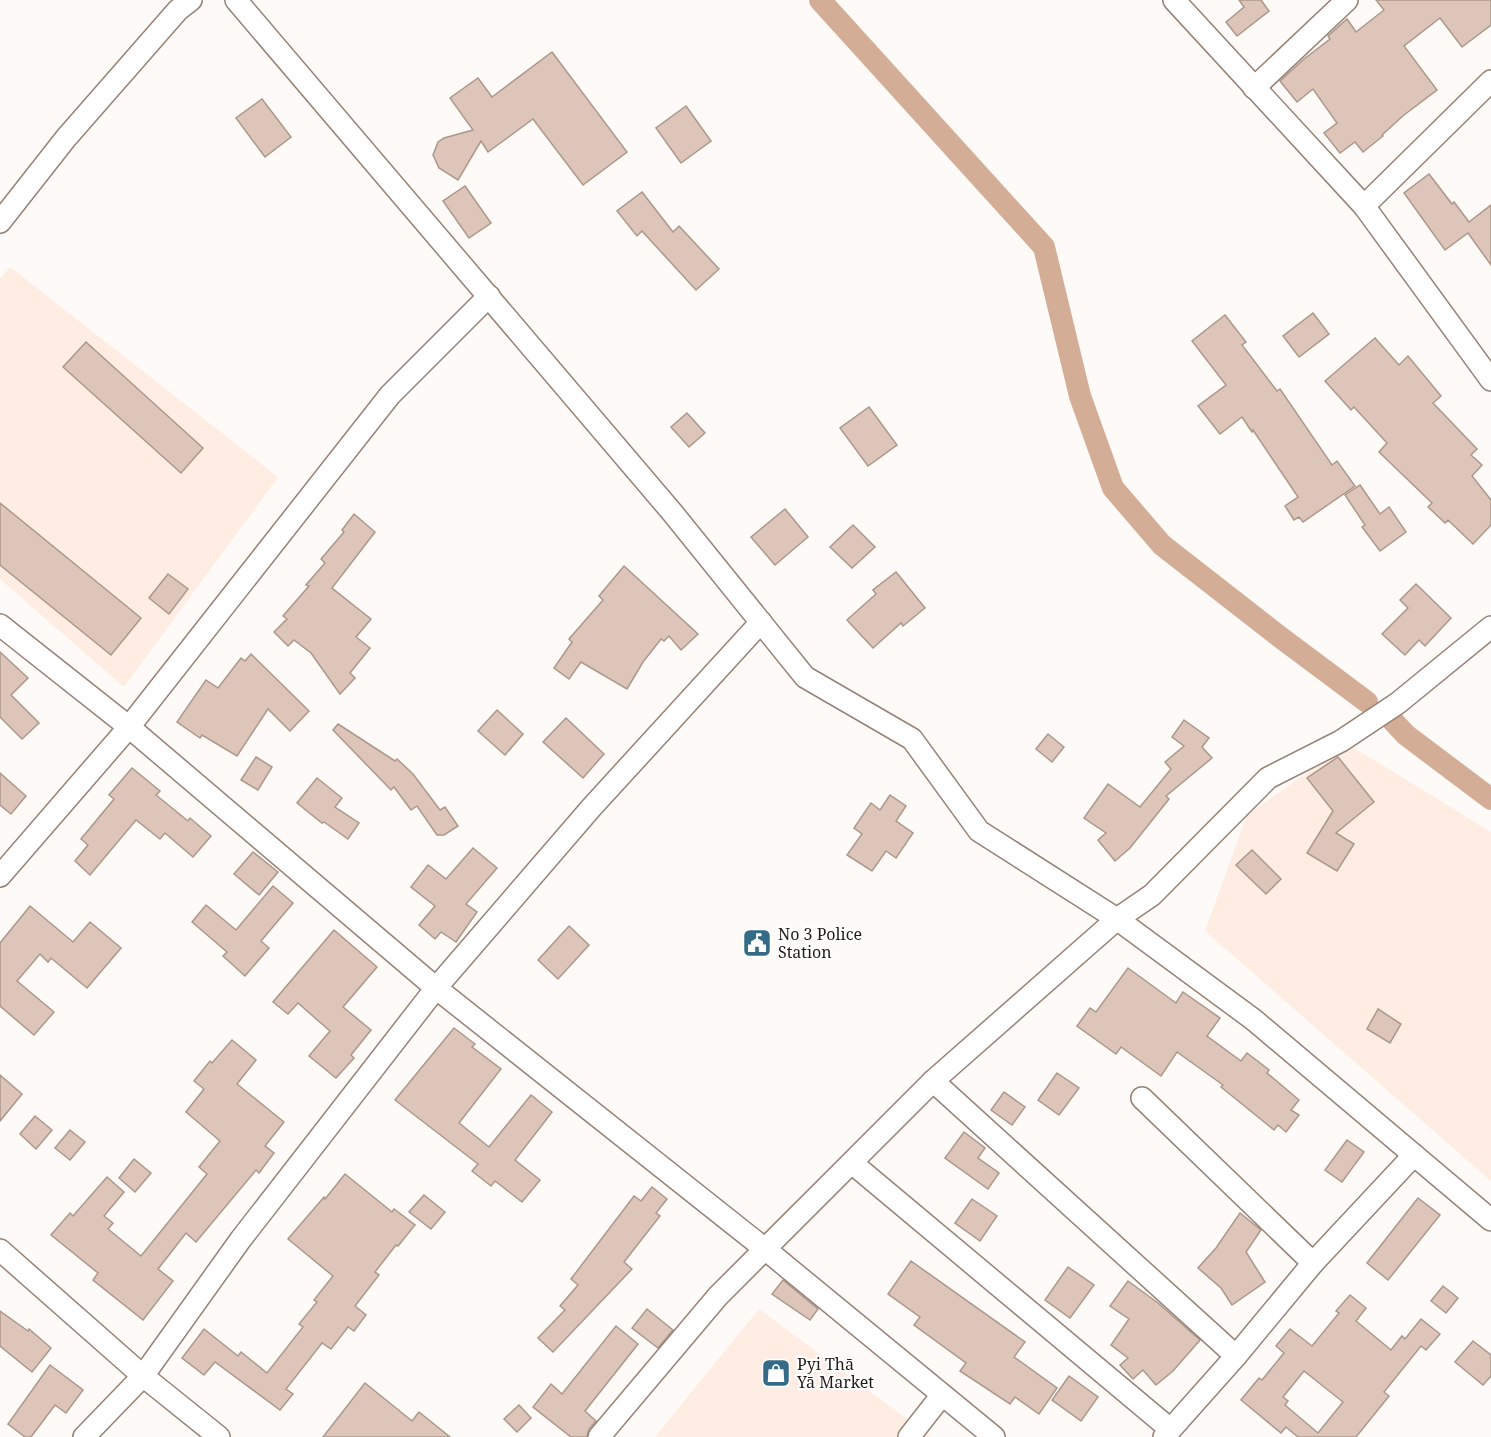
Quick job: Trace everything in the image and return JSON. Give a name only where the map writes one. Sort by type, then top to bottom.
[{"type":"street","points":[[0,222],[66,138],[178,10],[191,0]]},
{"type":"street","points":[[236,0],[670,511],[805,676],[912,739],[979,831],[1117,919],[1254,1020],[1491,1220]]},
{"type":"street","points":[[1174,0],[1364,206],[1491,380]]},
{"type":"street","points":[[1254,88],[1347,0]]},
{"type":"street","points":[[1364,206],[1491,81]]},
{"type":"street","points":[[0,876],[129,727],[390,395],[489,296]]},
{"type":"street","points":[[84,1437],[143,1376],[241,1239],[436,988],[591,808],[760,622]]},
{"type":"street","points":[[0,625],[129,727],[436,988],[765,1249],[994,1437]]},
{"type":"street","points":[[599,1437],[718,1296],[933,1081],[1117,919],[1152,895],[1268,778],[1341,741],[1398,703],[1491,627]]},
{"type":"street","points":[[933,1081],[1236,1356]]},
{"type":"street","points":[[1142,1098],[1313,1263]]},
{"type":"street","points":[[852,1162],[1167,1433],[1236,1356],[1313,1263],[1414,1155]]},
{"type":"street","points":[[0,1250],[143,1376],[219,1437]]},
{"type":"street","points":[[909,1437],[942,1395]]},
{"type":"shaded area","points":[[10,267],[278,477],[124,687],[0,579],[0,279]]},
{"type":"shaded area","points":[[1348,744],[1491,832],[1491,1181],[1205,931],[1247,815]]},
{"type":"shaded area","name":"Pyi Thā Yā Market","points":[[759,1309],[931,1437],[655,1437]]},
{"type":"building","points":[[1239,0],[1261,0],[1269,11],[1237,36],[1226,22],[1244,7]]},
{"type":"building","points":[[1376,0],[1491,0],[1491,25],[1462,47],[1440,18],[1404,46],[1437,90],[1404,115],[1363,152],[1355,142],[1340,153],[1324,133],[1337,123],[1313,89],[1297,102],[1280,81],[1330,39],[1328,36],[1347,19],[1356,32],[1384,10]]},
{"type":"building","points":[[552,52],[627,152],[583,185],[533,119],[488,152],[481,141],[458,180],[439,168],[433,155],[438,142],[444,138],[473,130],[450,98],[478,78],[492,97]]},
{"type":"building","points":[[262,99],[291,137],[265,157],[236,118]]},
{"type":"building","points":[[686,106],[711,141],[681,163],[656,128]]},
{"type":"building","points":[[1429,174],[1469,222],[1491,205],[1491,265],[1468,233],[1445,250],[1404,193]]},
{"type":"building","points":[[465,186],[491,223],[469,238],[443,201]]},
{"type":"building","points":[[642,192],[673,232],[679,226],[719,269],[696,290],[642,231],[637,236],[617,211]]},
{"type":"building","points":[[1313,313],[1329,334],[1299,357],[1283,336]]},
{"type":"building","points":[[1225,315],[1246,342],[1242,345],[1277,391],[1280,389],[1332,465],[1337,461],[1355,486],[1303,522],[1299,517],[1294,520],[1285,506],[1298,497],[1242,417],[1220,434],[1198,406],[1226,385],[1192,341]]},
{"type":"building","points":[[1375,338],[1399,365],[1408,356],[1441,396],[1433,403],[1477,449],[1471,455],[1482,465],[1472,476],[1491,500],[1491,525],[1473,544],[1448,520],[1445,523],[1428,507],[1432,503],[1379,452],[1387,443],[1354,407],[1351,410],[1325,381]]},
{"type":"building","points":[[86,342],[203,448],[181,473],[63,367]]},
{"type":"building","points":[[869,407],[897,445],[868,466],[840,428]]},
{"type":"building","points":[[687,413],[705,433],[689,447],[671,427]]},
{"type":"building","points":[[1360,485],[1380,514],[1389,507],[1406,532],[1380,551],[1362,527],[1365,525],[1345,495]]},
{"type":"building","points":[[0,503],[141,618],[111,655],[0,565]]},
{"type":"building","points":[[785,509],[808,537],[775,565],[751,537]]},
{"type":"building","points":[[354,514],[375,532],[332,588],[371,619],[356,637],[370,648],[350,673],[355,678],[340,694],[311,653],[294,640],[288,646],[274,632],[287,619],[283,616],[325,563],[321,559],[344,532],[342,530]]},
{"type":"building","points":[[853,525],[875,547],[852,568],[830,547]]},
{"type":"building","points":[[624,566],[698,634],[681,650],[669,636],[664,641],[661,639],[643,662],[627,689],[581,662],[569,679],[554,668],[572,642],[569,639],[603,600],[599,596]]},
{"type":"building","points":[[896,572],[925,608],[903,626],[901,623],[873,648],[847,620],[876,594],[873,590]]},
{"type":"building","points":[[168,574],[188,589],[169,614],[149,598]]},
{"type":"building","points":[[1416,584],[1451,618],[1425,646],[1419,640],[1405,655],[1382,634],[1408,608],[1400,600]]},
{"type":"building","points":[[0,652],[28,678],[11,695],[39,723],[22,739],[0,717]]},
{"type":"building","points":[[251,654],[309,711],[290,731],[268,709],[237,756],[202,735],[200,738],[177,722],[206,680],[218,688],[241,658],[245,661]]},
{"type":"building","points":[[497,710],[523,734],[505,755],[478,731]]},
{"type":"building","points":[[566,718],[604,754],[583,778],[543,742]]},
{"type":"building","points":[[1184,720],[1209,738],[1202,747],[1212,758],[1166,796],[1169,799],[1130,848],[1115,861],[1098,840],[1106,833],[1084,818],[1108,784],[1140,807],[1171,769],[1165,762],[1184,746],[1172,737]]},
{"type":"building","points":[[338,724],[395,761],[397,759],[413,774],[440,810],[445,807],[458,826],[444,835],[437,835],[417,806],[411,810],[394,787],[391,790],[333,730]]},
{"type":"building","points":[[1048,734],[1064,747],[1052,762],[1036,749]]},
{"type":"building","points":[[256,757],[272,767],[258,790],[241,780]]},
{"type":"building","points":[[1338,757],[1374,802],[1336,833],[1354,844],[1337,871],[1307,853],[1333,811],[1307,778]]},
{"type":"building","points":[[132,768],[160,791],[156,795],[188,821],[190,818],[211,836],[193,857],[165,833],[160,839],[136,820],[90,875],[75,861],[88,845],[81,839],[114,799],[109,795]]},
{"type":"building","points":[[0,773],[26,796],[11,814],[0,805]]},
{"type":"building","points":[[317,778],[342,798],[335,807],[359,823],[348,839],[324,822],[322,823],[297,803]]},
{"type":"building","points":[[890,795],[906,806],[896,821],[913,833],[896,858],[886,851],[872,871],[847,855],[862,834],[854,828],[871,803],[880,810]]},
{"type":"building","points":[[473,848],[497,868],[466,904],[477,912],[456,942],[441,932],[435,939],[419,925],[435,906],[411,887],[428,865],[446,879]]},
{"type":"building","points":[[1252,850],[1281,879],[1266,894],[1236,865]]},
{"type":"building","points":[[253,852],[278,872],[259,895],[234,874]]},
{"type":"building","points":[[273,886],[293,903],[261,941],[269,948],[245,976],[223,956],[227,952],[192,922],[206,905],[236,930]]},
{"type":"building","points":[[30,906],[73,942],[90,922],[121,948],[87,988],[51,958],[48,962],[40,954],[17,981],[54,1012],[34,1035],[0,1006],[0,943]]},
{"type":"building","points":[[569,926],[589,945],[558,979],[538,960]]},
{"type":"building","points":[[334,930],[377,967],[343,1007],[371,1030],[351,1055],[354,1058],[336,1078],[309,1056],[330,1031],[298,1003],[288,1014],[273,1002]]},
{"type":"building","points":[[1128,968],[1176,1003],[1183,992],[1220,1018],[1207,1036],[1241,1061],[1247,1053],[1269,1070],[1267,1073],[1299,1100],[1291,1110],[1299,1115],[1286,1132],[1278,1125],[1274,1130],[1221,1087],[1223,1085],[1177,1052],[1161,1076],[1121,1047],[1116,1054],[1077,1026],[1090,1008],[1096,1012]]},
{"type":"building","points":[[1378,1009],[1401,1024],[1390,1043],[1367,1029]]},
{"type":"building","points":[[454,1028],[475,1044],[472,1047],[501,1069],[459,1123],[489,1147],[531,1095],[552,1112],[515,1160],[540,1180],[522,1202],[495,1181],[491,1186],[472,1171],[478,1164],[395,1100]]},
{"type":"building","points":[[232,1040],[256,1060],[237,1084],[284,1122],[265,1146],[274,1153],[259,1173],[256,1170],[196,1242],[186,1233],[158,1269],[173,1281],[143,1320],[93,1280],[98,1273],[51,1235],[70,1213],[73,1216],[107,1177],[124,1192],[104,1216],[113,1223],[108,1229],[141,1256],[207,1174],[199,1167],[220,1141],[186,1112],[204,1089],[194,1081],[210,1061],[212,1063]]},
{"type":"building","points":[[1057,1073],[1079,1088],[1059,1115],[1038,1100]]},
{"type":"building","points":[[0,1075],[22,1094],[0,1121]]},
{"type":"building","points":[[1004,1092],[1025,1107],[1012,1125],[991,1110]]},
{"type":"building","points":[[35,1116],[52,1130],[36,1149],[20,1134]]},
{"type":"building","points":[[70,1130],[85,1142],[70,1160],[55,1148]]},
{"type":"building","points":[[964,1132],[985,1148],[978,1158],[999,1173],[988,1189],[945,1158]]},
{"type":"building","points":[[1347,1140],[1364,1152],[1342,1182],[1325,1170]]},
{"type":"building","points":[[134,1159],[151,1173],[135,1192],[119,1178]]},
{"type":"building","points":[[345,1174],[392,1212],[394,1209],[415,1225],[375,1272],[379,1275],[355,1306],[366,1315],[354,1331],[348,1327],[331,1349],[322,1343],[286,1389],[293,1394],[280,1410],[215,1362],[204,1375],[182,1358],[204,1329],[238,1356],[241,1352],[267,1373],[303,1327],[299,1324],[317,1302],[314,1300],[333,1276],[288,1239]]},
{"type":"building","points":[[652,1187],[667,1199],[656,1213],[660,1216],[624,1262],[632,1269],[553,1352],[538,1338],[565,1310],[560,1306],[578,1285],[571,1279],[634,1196],[641,1201]]},
{"type":"building","points":[[424,1195],[445,1212],[431,1229],[409,1212]]},
{"type":"building","points":[[1418,1198],[1440,1215],[1388,1280],[1367,1263]]},
{"type":"building","points":[[972,1199],[997,1216],[980,1241],[955,1223]]},
{"type":"building","points":[[1240,1213],[1261,1230],[1246,1252],[1265,1282],[1232,1305],[1221,1288],[1198,1268],[1216,1248]]},
{"type":"building","points":[[911,1261],[1025,1342],[1014,1357],[1057,1388],[1039,1414],[1015,1397],[1010,1404],[960,1371],[966,1363],[914,1325],[920,1317],[888,1294]]},
{"type":"building","points":[[1068,1267],[1094,1285],[1070,1318],[1045,1300]]},
{"type":"building","points":[[783,1280],[818,1309],[810,1320],[772,1294]]},
{"type":"building","points":[[1128,1281],[1158,1303],[1200,1340],[1173,1371],[1156,1385],[1143,1370],[1133,1379],[1120,1365],[1128,1358],[1111,1345],[1129,1319],[1110,1306]]},
{"type":"building","points":[[1443,1286],[1458,1298],[1446,1313],[1431,1301]]},
{"type":"building","points":[[1350,1295],[1366,1308],[1356,1321],[1391,1350],[1402,1336],[1405,1339],[1421,1319],[1440,1334],[1426,1350],[1421,1346],[1384,1392],[1389,1396],[1356,1437],[1298,1437],[1286,1427],[1281,1433],[1241,1400],[1259,1378],[1262,1380],[1284,1353],[1276,1346],[1290,1329],[1312,1346],[1339,1313],[1336,1311]],"holes":[[[1304,1371],[1343,1402],[1318,1433],[1285,1405],[1288,1401],[1283,1397]]]},
{"type":"building","points":[[647,1309],[673,1330],[658,1348],[632,1328]]},
{"type":"building","points":[[0,1311],[28,1331],[29,1329],[51,1348],[32,1372],[0,1346]]},
{"type":"building","points":[[616,1326],[638,1344],[585,1411],[596,1421],[589,1429],[587,1437],[571,1437],[533,1407],[551,1384],[562,1394]]},
{"type":"building","points":[[1473,1341],[1491,1355],[1491,1376],[1483,1385],[1455,1362]]},
{"type":"building","points":[[50,1365],[83,1390],[66,1413],[55,1405],[31,1437],[25,1437],[8,1424]]},
{"type":"building","points":[[1069,1376],[1098,1397],[1081,1421],[1052,1400]]},
{"type":"building","points":[[365,1383],[412,1421],[419,1412],[450,1437],[323,1437]]},
{"type":"building","points":[[519,1405],[531,1418],[517,1432],[504,1419]]},
{"type":"waterway","points":[[820,0],[1044,247],[1080,396],[1113,488],[1162,545],[1367,702]]},
{"type":"waterway","points":[[1392,720],[1406,735],[1491,799]]},
{"type":"place","name":"No 3 Police Station","points":[[757,943]]},
{"type":"place","name":"Pyi Thā Yā Market","points":[[776,1373]]}]
